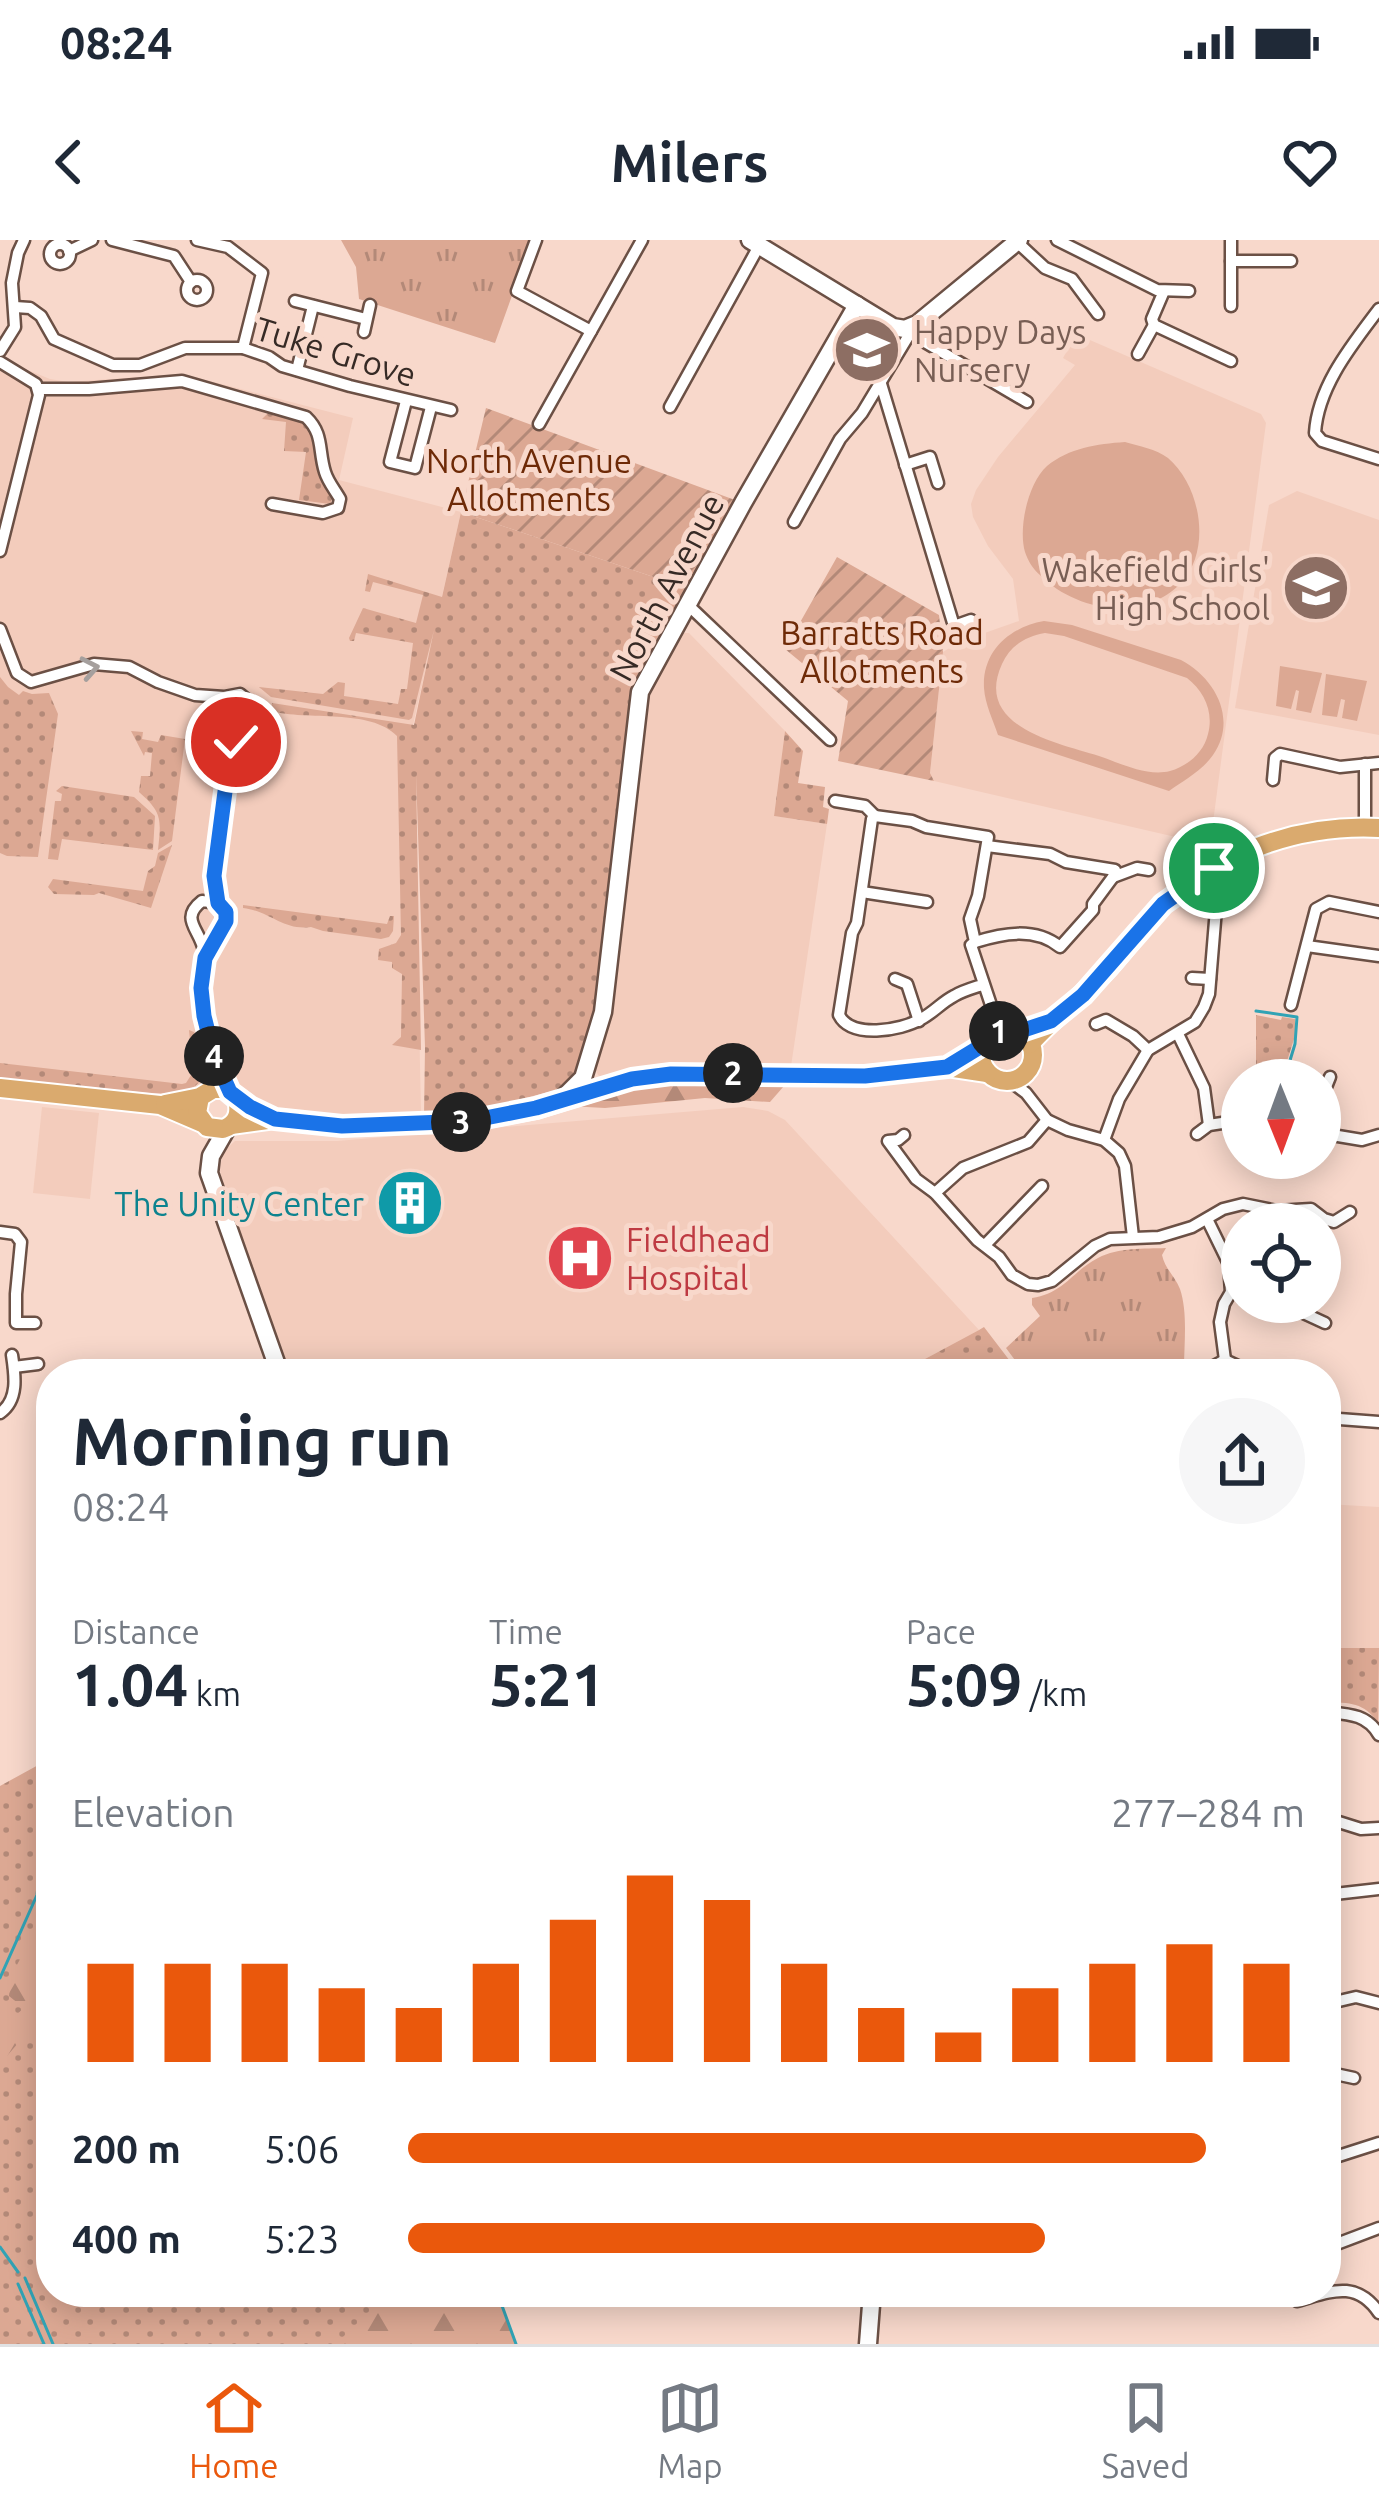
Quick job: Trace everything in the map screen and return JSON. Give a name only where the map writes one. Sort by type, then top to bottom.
[{"type":"main road","points":[[947,1067],[1000,1030],[1020,1035],[1051,1021],[1083,995],[1163,904],[1214,868],[1292,836],[1372,828]]},
{"type":"main road","points":[[0,1088],[160,1105],[218,1130],[275,1119],[342,1126],[430,1124],[536,1108],[632,1079],[671,1074],[865,1076],[947,1067],[987,1072],[1020,1083],[1032,1061],[1020,1035]]},
{"type":"main road","points":[[986,1041],[981,1059],[987,1072]]},
{"type":"main road","points":[[160,1105],[218,1088],[275,1119]]},
{"type":"main road","points":[[203,1124],[197,1109],[204,1094]]},
{"type":"main road","points":[[229,1127],[238,1113],[232,1094]]},
{"type":"street","points":[[0,351],[15,327],[12,283],[24,240]]},
{"type":"street","points":[[69,251],[92,240]]},
{"type":"street","points":[[112,240],[174,256],[191,282]]},
{"type":"street","points":[[196,240],[228,247],[262,273],[243,348]]},
{"type":"street","points":[[536,240],[517,291],[591,331]]},
{"type":"street","points":[[539,424],[641,240]]},
{"type":"street","points":[[1057,240],[1164,291],[1189,291]]},
{"type":"street","points":[[1231,240],[1231,306]]},
{"type":"street","points":[[794,522],[907,332],[1018,241],[1045,268],[1072,279],[1098,314]]},
{"type":"street","points":[[670,407],[754,243],[1027,402]]},
{"type":"street","points":[[1231,260],[1291,261]]},
{"type":"street","points":[[1214,289],[1231,288]]},
{"type":"street","points":[[1164,291],[1152,319],[1154,325],[1231,361]]},
{"type":"street","points":[[296,301],[365,326],[370,305]]},
{"type":"street","name":"North Avenue","points":[[588,1065],[603,1012],[640,692],[856,305]]},
{"type":"street","points":[[297,370],[313,306]]},
{"type":"street","name":"Tuke Grove","points":[[15,307],[30,308],[41,316],[54,339],[113,365],[140,365],[200,346],[243,348],[297,370],[451,410]]},
{"type":"street","points":[[1379,308],[1338,365],[1315,433],[1322,441],[1379,459]]},
{"type":"street","points":[[1138,354],[1154,325]]},
{"type":"street","points":[[0,362],[38,389],[0,551]]},
{"type":"street","points":[[38,389],[182,381],[306,417],[320,436],[325,473],[340,499],[338,508],[322,512],[272,504]]},
{"type":"street","points":[[880,384],[954,626],[970,620]]},
{"type":"street","points":[[406,401],[390,462],[415,468],[430,407]]},
{"type":"street","points":[[905,465],[930,457],[938,483]]},
{"type":"street","points":[[688,605],[830,740]]},
{"type":"street","points":[[0,629],[16,673],[31,682],[101,663],[137,669],[177,690],[224,697],[240,694],[252,704],[252,721],[239,731],[230,752],[214,876],[225,925],[205,958],[201,988],[214,1056],[232,1094]]},
{"type":"street","points":[[224,697],[216,712],[230,752]]},
{"type":"street","points":[[224,727],[239,731]]},
{"type":"street","points":[[1273,780],[1275,758],[1280,754],[1340,767],[1379,763]]},
{"type":"street","points":[[1365,764],[1372,828]]},
{"type":"street","points":[[835,801],[865,806],[874,816],[988,837],[970,919],[976,943]]},
{"type":"street","points":[[874,816],[837,1027],[896,1028],[920,1021],[955,995],[982,985]]},
{"type":"street","points":[[987,846],[1050,854],[1066,862],[1115,870],[1093,910],[1060,947],[1049,939],[1009,932],[971,944],[992,1011],[1020,1035]]},
{"type":"street","points":[[1113,877],[1137,868],[1149,870]]},
{"type":"street","points":[[205,958],[190,917],[214,876]]},
{"type":"street","points":[[862,892],[927,902]]},
{"type":"street","points":[[202,901],[218,903]]},
{"type":"street","points":[[1291,1005],[1318,907],[1329,902],[1379,912]]},
{"type":"street","points":[[1104,1140],[1113,1112],[1148,1050],[1195,1022],[1204,1007],[1216,909],[1226,905]]},
{"type":"street","points":[[198,933],[218,933]]},
{"type":"street","points":[[1306,946],[1379,956]]},
{"type":"street","points":[[1192,978],[1210,979]]},
{"type":"street","points":[[895,979],[907,984],[920,1021]]},
{"type":"street","points":[[986,1041],[992,1011]]},
{"type":"street","points":[[1096,1024],[1106,1020],[1148,1050]]},
{"type":"street","points":[[1178,1034],[1215,1124],[1197,1134]]},
{"type":"street","points":[[204,1094],[214,1056]]},
{"type":"street","points":[[588,1065],[601,1087]]},
{"type":"street","points":[[561,1100],[579,1084],[588,1065]]},
{"type":"street","points":[[1020,1083],[1047,1120],[1104,1140],[1119,1153],[1125,1166],[1132,1237]]},
{"type":"street","points":[[935,1193],[963,1168],[1028,1142],[1047,1120]]},
{"type":"street","points":[[203,1124],[212,1156]]},
{"type":"street","points":[[229,1127],[212,1156],[212,1189],[274,1359]]},
{"type":"street","points":[[904,1135],[898,1140],[881,1140],[1012,1275],[1028,1284],[1052,1281],[1110,1239],[1159,1237],[1221,1211]]},
{"type":"street","points":[[1341,1136],[1362,1140],[1379,1135]]},
{"type":"street","points":[[986,1244],[1016,1204],[1042,1186]]},
{"type":"street","points":[[1341,1218],[1350,1212]]},
{"type":"street","points":[[1207,1219],[1221,1245]]},
{"type":"street","points":[[0,1232],[15,1234],[20,1242],[16,1323],[35,1323]]},
{"type":"street","points":[[1221,1318],[1225,1359]]},
{"type":"street","points":[[0,1413],[8,1408],[13,1393],[13,1361],[36,1364]]},
{"type":"street","points":[[1341,1419],[1379,1422]]},
{"type":"street","points":[[1341,1714],[1361,1717],[1379,1735]]},
{"type":"street","points":[[1341,1823],[1379,1828]]},
{"type":"street","points":[[1341,1893],[1379,1888]]},
{"type":"street","points":[[1341,2000],[1356,1997],[1379,2003]]},
{"type":"street","points":[[1341,2075],[1355,2077]]},
{"type":"street","points":[[1341,2155],[1379,2143]]},
{"type":"street","points":[[1341,2242],[1379,2228]]},
{"type":"street","points":[[1341,2290],[1368,2298],[1379,2313]]},
{"type":"street","points":[[868,2344],[871,2307]]},
{"type":"shaded area","points":[[1076,334],[1261,414],[1266,423],[1210,845],[934,781],[930,773],[943,652],[1019,621],[1013,579],[988,546],[971,504],[998,457],[1075,365],[1063,358]]},
{"type":"shaded area","points":[[13,364],[68,382],[183,374],[353,418],[339,480],[461,512],[413,725],[421,1114],[293,1115],[266,1108],[229,1077],[173,1098],[0,1083],[0,366]]},
{"type":"shaded area","name":"Wakefield Girls' High School","points":[[1297,491],[1379,520],[1379,735],[1235,708],[1269,505]]},
{"type":"shaded area","points":[[683,633],[689,633],[785,731],[774,816],[827,824],[790,1073],[726,1064],[672,1067],[606,1080],[593,1064],[641,708],[667,652]]},
{"type":"shaded area","points":[[42,1107],[99,1113],[90,1199],[33,1193]]},
{"type":"shaded area","name":"Fieldhead Hospital","points":[[743,1107],[768,1111],[785,1120],[979,1330],[925,1359],[285,1359],[221,1185],[220,1165],[225,1150],[235,1141],[337,1141]]},
{"type":"shaded area","points":[[1341,1505],[1379,1507],[1379,1725],[1369,1709],[1341,1703]]},
{"type":"green space","points":[[341,240],[532,240],[495,343],[359,299],[356,267]]},
{"type":"green space","name":"North Avenue Allotments","points":[[486,408],[743,503],[692,590],[461,512]]},
{"type":"green space","points":[[269,412],[299,419],[307,426],[319,475],[333,497],[330,504],[299,500],[306,452],[284,451],[286,422],[262,419]]},
{"type":"green space","points":[[1125,442],[1163,455],[1179,470],[1195,501],[1199,536],[1191,569],[1181,583],[1165,596],[1129,608],[1071,597],[1037,573],[1023,542],[1030,494],[1047,466],[1084,448]]},
{"type":"green space","points":[[461,512],[692,590],[645,666],[632,697],[596,1024],[588,1056],[568,1087],[498,1105],[424,1116],[416,773],[421,1050],[392,1045],[401,1037],[402,974],[392,968],[392,962],[378,960],[379,949],[396,943],[401,935],[397,736],[355,718],[271,711],[272,703],[414,725],[434,630],[409,720],[271,697],[259,687],[323,694],[338,682],[345,683],[344,696],[398,704],[401,689],[407,689],[413,643],[356,633],[354,641],[349,638],[363,608],[416,623],[423,595],[373,582],[370,592],[365,591],[368,574],[442,597]]},
{"type":"green space","name":"Barratts Road Allotments","points":[[837,557],[939,615],[943,652],[930,773],[934,781],[838,761],[848,701],[785,649]]},
{"type":"green space","points":[[1032,624],[1072,625],[1193,668],[1213,688],[1223,714],[1213,755],[1169,791],[998,735],[985,694],[988,663],[1000,643]],"holes":[[[1064,636],[1187,678],[1208,710],[1210,726],[1199,752],[1170,771],[1143,771],[1043,738],[1009,717],[999,703],[996,686],[1005,658],[1031,637]]]},
{"type":"green space","points":[[1280,666],[1322,673],[1311,713],[1296,710],[1296,690],[1291,709],[1276,706]]},
{"type":"green space","points":[[1326,674],[1367,681],[1357,721],[1342,718],[1345,700],[1341,699],[1337,717],[1322,715]]},
{"type":"green space","points":[[0,677],[19,695],[23,691],[49,693],[58,714],[38,857],[0,853]]},
{"type":"green space","points":[[131,731],[143,732],[142,739],[158,742],[161,735],[185,739],[172,841],[158,850],[159,818],[139,792],[141,776],[150,776],[152,753],[144,756]]},
{"type":"green space","points":[[785,731],[803,751],[798,783],[825,787],[827,824],[774,816]]},
{"type":"green space","points":[[62,786],[134,797],[155,816],[153,850],[62,839],[58,860],[48,859],[55,801],[61,801],[62,794],[56,791]]},
{"type":"green space","points":[[172,845],[151,908],[99,893],[54,894],[48,887],[53,879],[143,891],[158,853]]},
{"type":"green space","points":[[243,905],[387,924],[394,916],[393,931],[381,939],[292,926]]},
{"type":"green space","points":[[1256,1015],[1295,1019],[1288,1059],[1256,1059]]},
{"type":"green space","points":[[189,1030],[200,1049],[203,1074],[192,1088],[182,1091],[149,1093],[0,1079],[0,1063],[186,1083],[193,1072]]},
{"type":"green space","points":[[700,1082],[784,1086],[770,1102],[705,1098],[605,1108],[568,1106],[625,1091]]},
{"type":"green space","points":[[1166,1248],[1163,1260],[1180,1289],[1184,1308],[1184,1359],[1014,1359],[1006,1348],[1040,1316],[1032,1298],[1061,1287],[1106,1254]]},
{"type":"green space","points":[[984,1327],[1009,1359],[925,1359]]},
{"type":"green space","points":[[1341,1648],[1379,1648],[1378,1723],[1362,1707],[1341,1703]]},
{"type":"green space","points":[[36,1766],[36,2307],[502,2307],[516,2344],[0,2344],[0,1786]]},
{"type":"green space","points":[[33,1935],[36,2022],[0,2064],[0,2011],[16,2015],[24,2008],[9,1996],[11,1976]]},
{"type":"green space","points":[[374,2307],[502,2307],[516,2344],[336,2344]]},
{"type":"waterway","points":[[1256,1011],[1297,1017],[1290,1059]]},
{"type":"waterway","points":[[0,1978],[36,1897]]},
{"type":"waterway","points":[[0,2247],[18,2272]]},
{"type":"waterway","points":[[25,2278],[36,2304]]},
{"type":"waterway","points":[[18,2284],[44,2344]]},
{"type":"waterway","points":[[37,2307],[53,2344]]},
{"type":"waterway","points":[[502,2307],[516,2344]]},
{"type":"place","name":"Happy Days Nursery","points":[[867,350]]},
{"type":"place","name":"Wakefield Girls' High School","points":[[1316,588]]},
{"type":"place","name":"The Unity Center","points":[[410,1203]]},
{"type":"place","name":"Fieldhead Hospital","points":[[580,1258]]},
{"type":"route","points":[[236,742],[230,752],[214,876],[226,921],[205,958],[201,988],[214,1056],[230,1092],[275,1119],[342,1126],[470,1121],[536,1108],[632,1079],[671,1074],[865,1076],[947,1067],[998,1031],[1018,1032],[1051,1021],[1083,995],[1163,904],[1214,868]]}]
